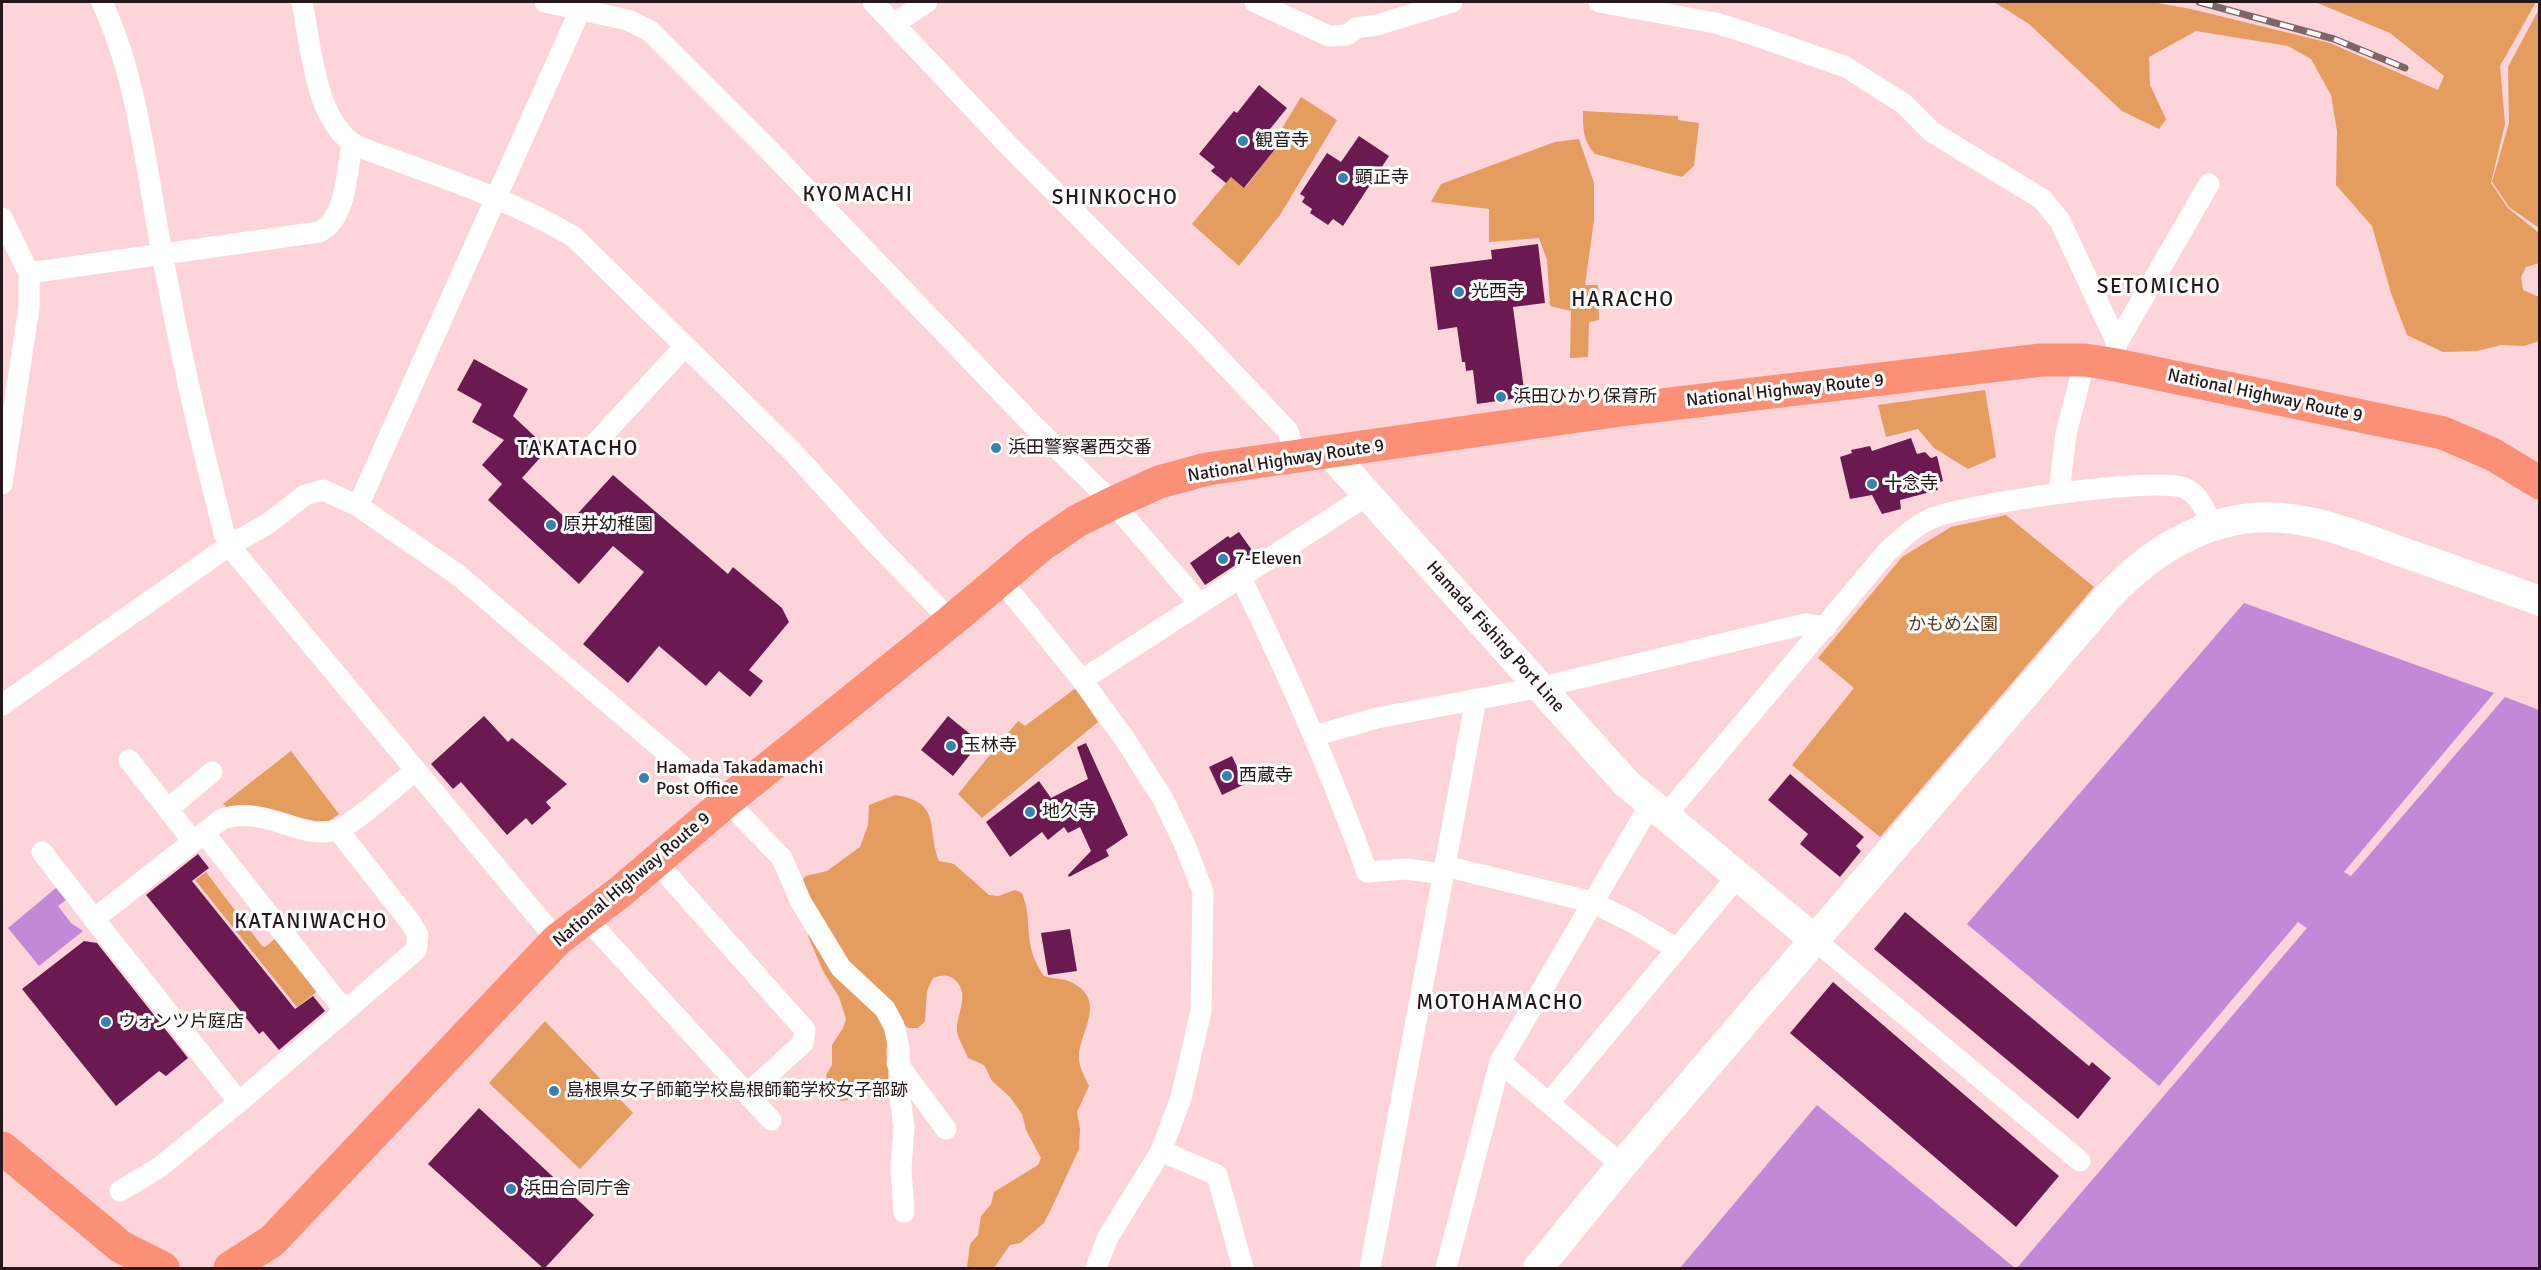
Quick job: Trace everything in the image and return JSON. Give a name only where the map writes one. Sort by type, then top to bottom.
[{"type":"highway","name":"National Highway Route 9","points":[[230,1269],[272,1241],[557,940],[656,862],[1039,547],[1077,521],[1160,483],[1207,469],[1638,407],[2041,360],[2104,356],[2443,433],[2492,454],[2540,483]]},
{"type":"highway","points":[[2,1148],[121,1247],[163,1269]]},
{"type":"street","points":[[102,2],[131,82],[162,255],[220,518],[230,545],[557,940]]},
{"type":"street","points":[[302,2],[325,106],[340,135],[352,143],[494,197],[544,219],[574,237],[792,451],[879,547],[951,621]]},
{"type":"street","points":[[552,2],[628,20],[650,31],[768,149],[1032,424],[1113,503],[1199,603]]},
{"type":"street","points":[[873,2],[1011,148],[1196,334],[1288,431],[1295,457]]},
{"type":"street","points":[[895,23],[927,2]]},
{"type":"street","points":[[1255,2],[1287,8],[1329,36],[1347,35],[1356,28],[1377,25],[1426,5],[1452,2]]},
{"type":"street","points":[[1599,2],[1716,23],[1846,67],[1904,104],[1932,132],[2042,199],[2061,221],[2104,356]]},
{"type":"street","points":[[358,506],[494,197],[581,8]]},
{"type":"street","points":[[29,273],[309,234],[328,228],[338,212],[352,143]]},
{"type":"street","points":[[2059,492],[2066,434],[2104,356],[2209,184]]},
{"type":"street","points":[[2,218],[29,273],[29,308],[2,484]]},
{"type":"street","points":[[591,448],[685,346]]},
{"type":"street","name":"Hamada Fishing Port Line","points":[[1330,453],[1366,496],[1542,687],[1626,783],[1816,941]]},
{"type":"street","points":[[1446,1269],[1500,1062],[1592,902],[1658,809],[1826,627],[1887,552],[1910,530],[1932,518],[2059,492],[2160,483],[2186,488],[2202,502],[2212,526]]},
{"type":"street","points":[[2,705],[230,545],[266,525],[311,491],[323,490],[358,506],[467,582],[725,803],[782,858],[801,902],[841,968],[885,1009],[894,1026],[899,1049],[897,1063],[904,1127],[901,1169],[904,1212]]},
{"type":"street","points":[[1082,680],[1366,496]]},
{"type":"street","points":[[1538,1269],[1622,1166],[1816,941],[1954,776],[2129,574],[2152,555],[2212,526],[2254,518],[2291,519],[2340,530],[2540,600]]},
{"type":"street","points":[[1240,578],[1339,791],[1367,872],[1405,869],[1445,870],[1592,902],[1634,923],[1677,950]]},
{"type":"street","points":[[1000,579],[1082,680],[1163,799],[1185,845],[1203,891],[1202,988],[1197,1034],[1181,1098],[1161,1151],[1107,1239],[1096,1269]]},
{"type":"street","points":[[1314,736],[1377,718],[1542,687],[1805,624],[1826,627]]},
{"type":"street","points":[[1370,1269],[1476,699]]},
{"type":"street","points":[[129,760],[168,809],[199,837],[345,1011]]},
{"type":"street","points":[[94,919],[222,819],[244,814],[269,818],[303,829],[338,830],[416,770]]},
{"type":"street","points":[[168,809],[212,772]]},
{"type":"street","points":[[120,1191],[160,1167],[411,956],[418,943],[418,935],[338,830]]},
{"type":"street","points":[[42,852],[239,1102]]},
{"type":"street","points":[[656,862],[805,1030],[802,1043],[747,1094]]},
{"type":"street","points":[[1548,1103],[1737,877]]},
{"type":"street","points":[[586,918],[771,1120]]},
{"type":"street","points":[[1816,941],[2080,1161]]},
{"type":"street","points":[[1500,1062],[1622,1166]]},
{"type":"street","points":[[897,1063],[946,1129]]},
{"type":"street","points":[[1161,1151],[1217,1175],[1243,1269]]},
{"type":"green space","points":[[1994,2],[2152,2],[2191,9],[2330,43],[2438,90],[2444,76],[2390,33],[2315,2],[2536,2],[2500,66],[2505,124],[2491,183],[2508,208],[2539,233],[2539,263],[2526,267],[2521,277],[2523,290],[2539,297],[2539,341],[2524,346],[2501,345],[2477,351],[2443,352],[2407,335],[2391,293],[2372,226],[2336,185],[2337,131],[2331,95],[2311,59],[2288,46],[2196,31],[2149,57],[2150,85],[2166,119],[2159,129],[2122,111],[2029,24]]},
{"type":"green space","points":[[2539,9],[2539,228],[2509,207],[2492,182],[2509,123],[2508,67]]},
{"type":"green space","points":[[1301,97],[1337,120],[1280,215],[1239,266],[1192,224],[1231,177],[1245,188],[1276,148],[1272,145]]},
{"type":"green space","points":[[1583,111],[1678,116],[1678,120],[1699,123],[1694,166],[1682,177],[1595,154],[1584,134]]},
{"type":"green space","points":[[1579,139],[1594,183],[1594,220],[1585,285],[1598,285],[1599,320],[1589,322],[1588,357],[1570,358],[1571,311],[1550,306],[1547,260],[1539,238],[1489,242],[1489,209],[1431,202],[1441,184],[1555,142]]},
{"type":"green space","points":[[1985,390],[1996,457],[1968,469],[1934,448],[1918,429],[1886,437],[1878,405]]},
{"type":"green space","name":"かもめ公園","points":[[2006,515],[2094,587],[1880,837],[1792,765],[1854,688],[1818,658],[1902,557],[1951,527]]},
{"type":"green space","points":[[1076,688],[1098,722],[982,818],[958,794],[1018,721],[1025,726]]},
{"type":"green space","points":[[291,751],[339,814],[329,821],[317,822],[228,808],[223,804]]},
{"type":"green space","points":[[895,795],[920,804],[927,811],[939,861],[954,864],[989,895],[998,896],[1015,890],[1022,893],[1030,943],[1044,976],[1071,982],[1082,990],[1088,998],[1090,1007],[1079,1056],[1081,1068],[1089,1086],[1077,1112],[1080,1129],[1079,1149],[1044,1223],[1020,1243],[1010,1245],[994,1268],[967,1268],[970,1244],[978,1235],[981,1216],[991,1204],[994,1192],[1038,1165],[1041,1158],[1026,1130],[1022,1114],[1010,1097],[992,1081],[984,1065],[968,1058],[957,1031],[962,1004],[960,986],[947,976],[933,978],[927,991],[925,1021],[918,1028],[908,1028],[863,985],[804,891],[803,879],[806,876],[827,871],[860,847],[868,825],[869,805]]},
{"type":"green space","points":[[206,872],[262,946],[265,947],[276,938],[319,990],[297,1007],[195,880]]},
{"type":"green space","points":[[810,932],[873,1004],[891,1034],[886,1054],[893,1087],[887,1093],[866,1085],[858,1087],[848,1100],[840,1101],[830,1093],[826,1075],[832,1065],[832,1045],[846,1019],[839,997],[824,973],[808,936]]},
{"type":"green space","points":[[545,1021],[633,1113],[580,1169],[489,1083]]},
{"type":"shaded area","points":[[2244,603],[2494,693],[2344,872],[2351,876],[2505,697],[2539,710],[2539,1268],[2017,1268],[2307,928],[2298,922],[2159,1086],[1967,924]]},
{"type":"shaded area","points":[[56,888],[66,900],[58,906],[71,923],[83,931],[39,966],[8,928]]},
{"type":"shaded area","points":[[1817,1105],[2015,1268],[1680,1268]]},
{"type":"building","name":"観音寺","points":[[1259,85],[1287,108],[1270,129],[1279,136],[1272,145],[1276,148],[1244,188],[1231,177],[1226,183],[1211,171],[1215,167],[1199,154],[1234,111],[1237,113]]},
{"type":"building","name":"顕正寺","points":[[1359,136],[1389,156],[1343,226],[1333,219],[1328,225],[1310,213],[1312,209],[1302,202],[1305,197],[1300,194],[1327,153],[1341,162]]},
{"type":"building","points":[[1538,244],[1545,303],[1513,307],[1525,397],[1477,404],[1473,370],[1466,371],[1465,362],[1462,362],[1457,327],[1438,330],[1430,267],[1492,259],[1491,250]]},
{"type":"building","points":[[474,359],[528,389],[513,416],[548,449],[522,478],[570,522],[613,475],[728,574],[733,567],[782,608],[789,622],[749,670],[763,681],[750,697],[719,671],[706,686],[659,646],[628,683],[583,644],[644,572],[613,546],[579,584],[488,500],[502,484],[482,465],[504,440],[472,422],[482,404],[457,390]]},
{"type":"building","points":[[1911,438],[1917,454],[1925,452],[1931,458],[1937,456],[1943,481],[1936,483],[1938,490],[1900,500],[1901,509],[1882,514],[1872,495],[1850,499],[1840,457],[1852,453],[1851,450],[1870,446],[1872,451]]},
{"type":"building","name":"7-Eleven","points":[[1239,532],[1254,553],[1205,585],[1190,563],[1228,536],[1230,538]]},
{"type":"building","points":[[484,716],[508,742],[512,738],[567,784],[546,802],[551,808],[532,825],[526,818],[507,835],[461,782],[453,789],[431,764]]},
{"type":"building","name":"玉林寺","points":[[948,716],[980,742],[953,776],[921,750]]},
{"type":"building","name":"地久寺","points":[[1086,743],[1128,835],[1106,850],[1109,856],[1069,877],[1068,875],[1091,851],[1080,827],[1068,833],[1064,827],[1048,840],[1042,832],[1010,857],[986,822],[1039,781],[1051,798],[1088,779],[1077,747]]},
{"type":"building","name":"西蔵寺","points":[[1232,756],[1245,784],[1222,795],[1209,767]]},
{"type":"building","points":[[1790,774],[1864,837],[1856,846],[1861,851],[1840,877],[1800,844],[1808,834],[1768,800]]},
{"type":"building","points":[[198,854],[209,868],[192,881],[295,1009],[313,996],[325,1011],[279,1050],[263,1031],[259,1034],[146,895]]},
{"type":"building","points":[[1905,912],[2089,1066],[2092,1062],[2111,1078],[2078,1119],[1874,949]]},
{"type":"building","points":[[1070,929],[1077,971],[1048,975],[1041,933]]},
{"type":"building","name":"ウォンツ片庭店","points":[[84,941],[97,943],[188,1058],[166,1076],[159,1071],[116,1106],[22,989]]},
{"type":"building","points":[[1833,982],[2059,1176],[2016,1227],[1790,1033]]},
{"type":"building","name":"浜田合同庁舎","points":[[479,1108],[594,1215],[544,1269],[428,1164]]},
{"type":"railway","points":[[2199,2],[2334,39],[2405,68]]},
{"type":"place","name":"観音寺","points":[[1243,141]]},
{"type":"place","name":"顕正寺","points":[[1343,178]]},
{"type":"place","name":"光西寺","points":[[1459,292]]},
{"type":"place","name":"浜田ひかり保育所","points":[[1501,397]]},
{"type":"place","name":"浜田警察署西交番","points":[[996,448]]},
{"type":"place","name":"十念寺","points":[[1872,484]]},
{"type":"place","name":"原井幼稚園","points":[[551,525]]},
{"type":"place","name":"7-Eleven","points":[[1223,559]]},
{"type":"place","name":"玉林寺","points":[[951,746]]},
{"type":"place","name":"西蔵寺","points":[[1227,776]]},
{"type":"place","name":"Hamada Takadamachi Post Office","points":[[644,778]]},
{"type":"place","name":"地久寺","points":[[1030,812]]},
{"type":"place","name":"ウォンツ片庭店","points":[[106,1022]]},
{"type":"place","name":"島根県女子師範学校島根師範学校女子部跡","points":[[554,1091]]},
{"type":"place","name":"浜田合同庁舎","points":[[511,1189]]},
{"type":"district","name":"KYOMACHI","points":[[858,195]]},
{"type":"district","name":"SHINKOCHO","points":[[1115,198]]},
{"type":"district","name":"SETOMICHO","points":[[2159,287]]},
{"type":"district","name":"HARACHO","points":[[1623,300]]},
{"type":"district","name":"TAKATACHO","points":[[578,449]]},
{"type":"district","name":"KATANIWACHO","points":[[311,922]]},
{"type":"district","name":"MOTOHAMACHO","points":[[1500,1003]]}]
